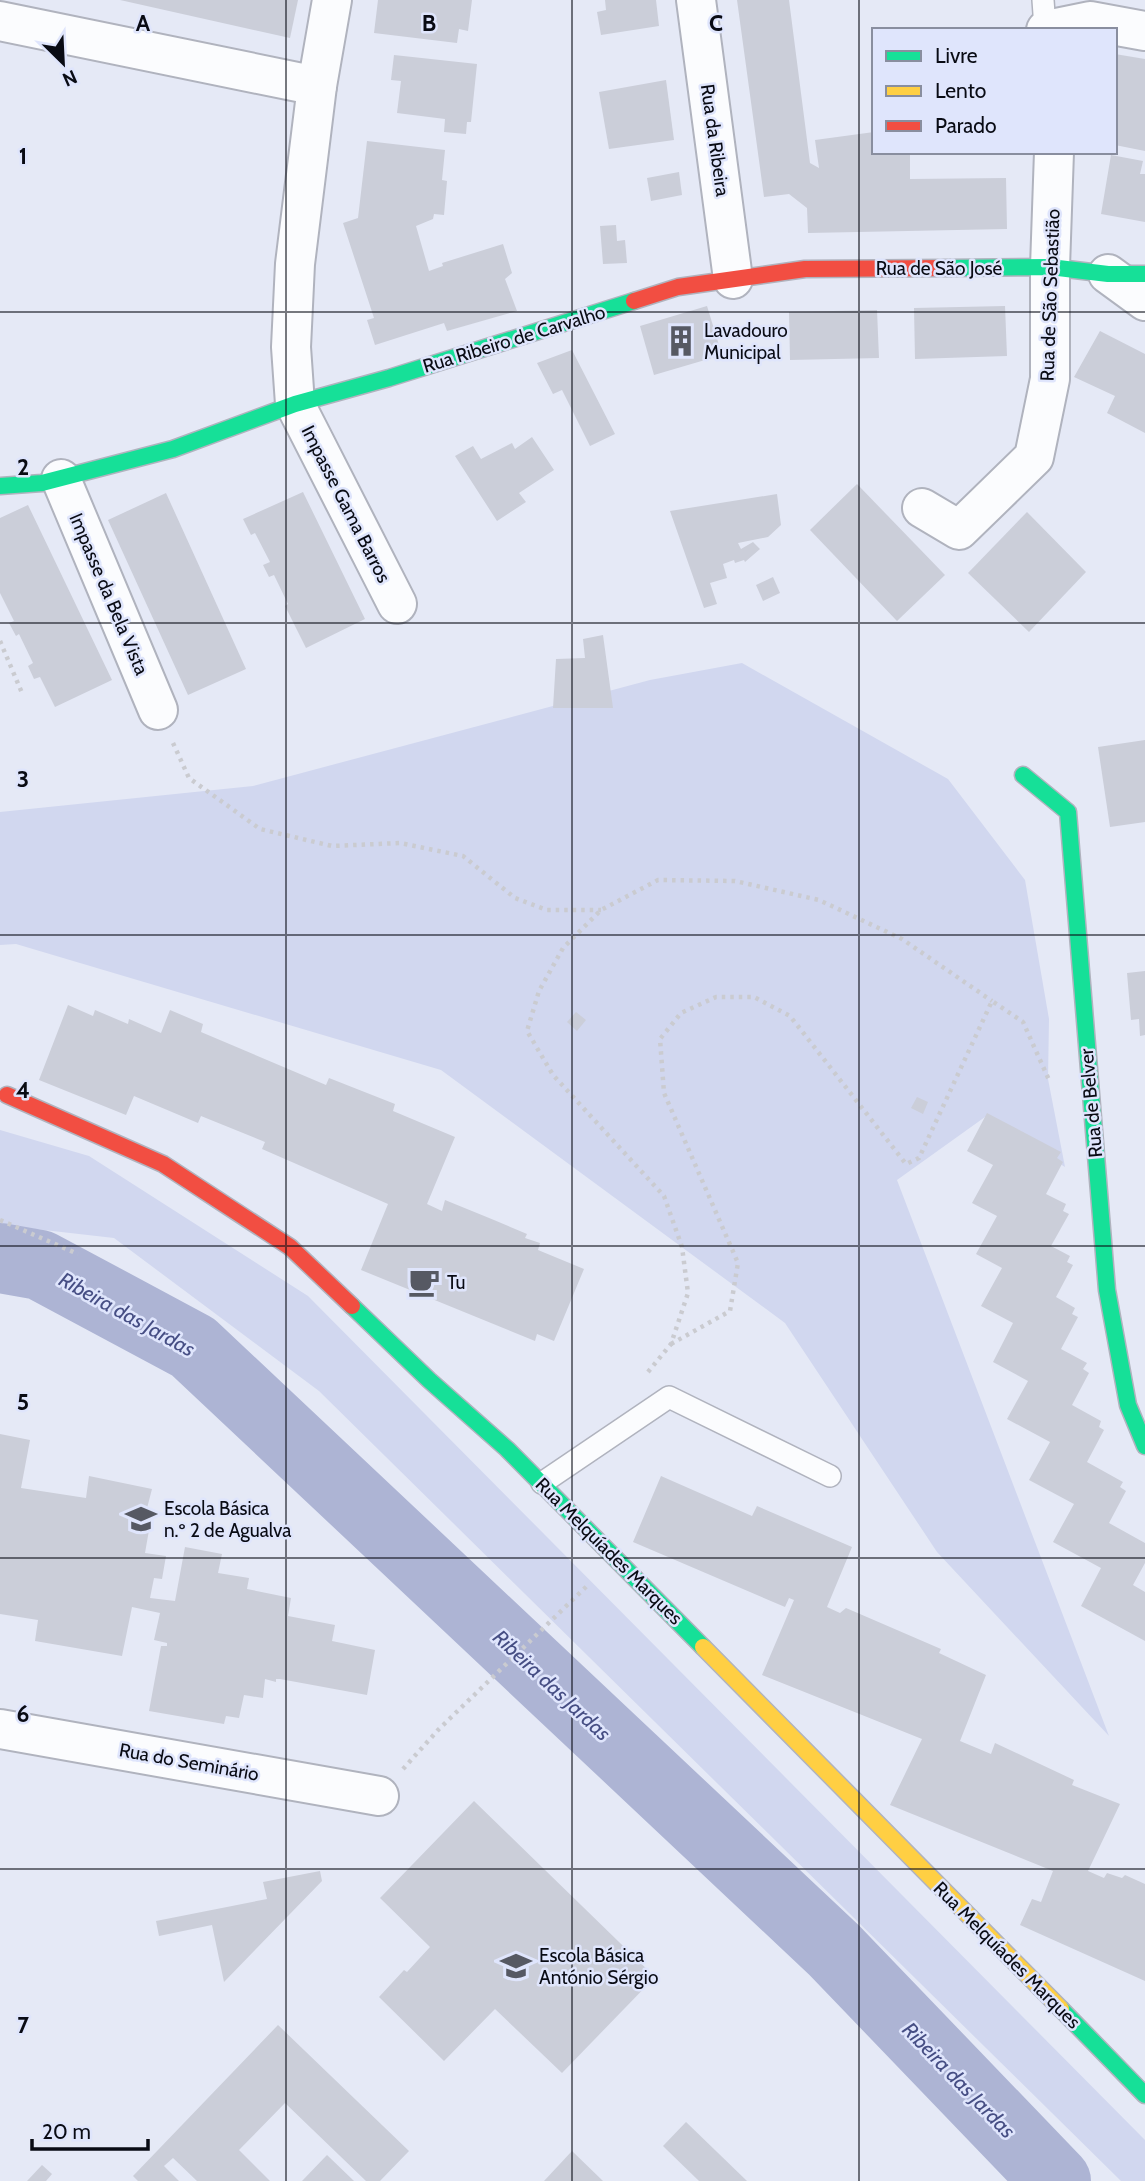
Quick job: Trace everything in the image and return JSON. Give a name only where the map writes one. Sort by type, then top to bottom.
[{"type":"street","points":[[295,404],[291,347],[295,264],[317,86],[332,0]]},
{"type":"street","name":"Rua da Ribeira","points":[[696,0],[733,279]]},
{"type":"street","points":[[1045,19],[1090,21],[1145,31]]},
{"type":"street","points":[[0,21],[317,86]]},
{"type":"street","name":"Rua de São Sebastião","points":[[922,508],[959,530],[1034,457],[1050,379],[1050,267],[1055,154]]},
{"type":"street","name":"Rua de São José","points":[[733,279],[805,269],[1050,267],[1108,274],[1145,274]]},
{"type":"street","points":[[1108,274],[1145,301]]},
{"type":"street","name":"Rua Ribeiro de Carvalho","points":[[0,486],[42,483],[173,449],[295,404],[389,378],[678,287],[733,279]]},
{"type":"street","name":"Impasse Gama Barros","points":[[295,404],[397,604]]},
{"type":"street","name":"Impasse da Bela Vista","points":[[61,478],[158,710]]},
{"type":"street","name":"Rua de Belver","points":[[1023,775],[1068,811],[1107,1290],[1128,1405],[1145,1446]]},
{"type":"street","name":"Rua Melquíades Marques","points":[[8,1095],[163,1164],[290,1247],[542,1483],[1145,2095]]},
{"type":"street","name":"Rua do Seminário","points":[[0,1729],[379,1796]]},
{"type":"lane","points":[[542,1483],[670,1396],[830,1476]]},
{"type":"path","points":[[0,641],[22,693]]},
{"type":"path","points":[[158,710],[190,778],[260,829],[332,846],[400,844],[463,856],[515,898],[547,910],[601,910]]},
{"type":"path","points":[[671,1344],[688,1293],[682,1247],[664,1196],[553,1075],[527,1031],[539,991],[563,948],[601,910],[658,880],[735,881],[818,900],[902,939],[1023,1022],[1054,1091]]},
{"type":"path","points":[[642,1379],[671,1344],[730,1311],[738,1263],[664,1093],[660,1039],[681,1013],[716,997],[754,997],[790,1016],[906,1164],[919,1158],[992,1001]]},
{"type":"path","points":[[0,1220],[78,1254]]},
{"type":"path","points":[[379,1796],[439,1729],[572,1603]]},
{"type":"shaded area","points":[[742,663],[948,779],[1025,880],[1049,1019],[1048,1079],[1065,1167],[985,1117],[897,1180],[1109,1736],[937,1552],[785,1323],[441,1070],[16,944],[0,945],[0,812],[253,786],[650,680]]},
{"type":"shaded area","points":[[0,1130],[89,1156],[308,1296],[1145,2140],[1145,2181],[1121,2181],[319,1391],[114,1238],[0,1225]]},
{"type":"building","points":[[120,0],[298,0],[290,38]]},
{"type":"building","points":[[378,0],[472,0],[468,31],[459,29],[457,43],[374,33]]},
{"type":"building","points":[[605,0],[656,0],[659,26],[601,35],[597,12],[606,10]]},
{"type":"building","points":[[737,0],[789,0],[810,163],[819,168],[815,140],[872,132],[872,154],[910,154],[910,179],[1006,178],[1007,229],[808,233],[807,208],[789,194],[764,197]]},
{"type":"building","points":[[1117,54],[1145,59],[1145,151],[1117,145]]},
{"type":"building","points":[[394,55],[477,64],[471,122],[467,122],[466,134],[444,132],[445,119],[397,113],[401,81],[391,80]]},
{"type":"building","points":[[666,80],[674,140],[609,149],[599,92]]},
{"type":"building","points":[[367,141],[445,150],[442,180],[447,181],[444,215],[434,214],[433,219],[416,226],[429,271],[443,266],[442,263],[503,244],[512,273],[505,279],[517,311],[447,331],[444,323],[375,345],[367,320],[374,318],[343,223],[358,218]]},
{"type":"building","points":[[1111,155],[1143,161],[1140,174],[1145,174],[1145,222],[1101,214]]},
{"type":"building","points":[[679,172],[682,195],[651,201],[647,178]]},
{"type":"building","points":[[616,225],[617,241],[625,240],[627,263],[603,264],[600,226]]},
{"type":"building","name":"Lavadouro Municipal","points":[[707,306],[722,355],[654,375],[640,326]]},
{"type":"building","points":[[1005,306],[1007,356],[915,359],[914,308]]},
{"type":"building","points":[[877,310],[879,358],[790,360],[789,312]]},
{"type":"building","points":[[1100,331],[1145,354],[1145,433],[1107,413],[1115,396],[1074,377]]},
{"type":"building","points":[[572,350],[615,434],[590,446],[562,390],[553,394],[537,363]]},
{"type":"building","points":[[532,437],[554,470],[519,493],[526,502],[497,521],[455,456],[473,446],[481,459],[512,443],[515,449]]},
{"type":"building","points":[[857,484],[945,575],[897,621],[810,530]]},
{"type":"building","points":[[303,492],[365,619],[306,648],[285,606],[288,604],[274,575],[269,577],[263,565],[270,562],[255,533],[251,535],[243,519]]},
{"type":"building","points":[[166,493],[246,669],[188,695],[108,520]]},
{"type":"building","points":[[777,494],[781,525],[768,537],[738,543],[741,549],[753,542],[760,549],[745,562],[735,563],[734,560],[723,564],[727,578],[710,583],[717,604],[704,608],[670,511]]},
{"type":"building","points":[[28,505],[112,680],[55,707],[40,677],[34,679],[28,666],[33,663],[19,634],[16,636],[9,623],[14,621],[0,593],[0,518]]},
{"type":"building","points":[[1027,512],[1086,572],[1029,632],[968,573]]},
{"type":"building","points":[[773,577],[780,593],[763,601],[756,585]]},
{"type":"building","points":[[603,635],[613,708],[553,708],[556,659],[585,658],[583,639]]},
{"type":"building","points":[[1145,740],[1145,822],[1110,827],[1098,747]]},
{"type":"building","points":[[1145,971],[1145,1035],[1140,1036],[1139,1019],[1131,1020],[1127,973]]},
{"type":"building","points":[[68,1005],[93,1016],[95,1010],[128,1024],[129,1019],[161,1033],[170,1010],[203,1024],[201,1032],[326,1085],[329,1078],[395,1104],[393,1111],[455,1137],[427,1204],[442,1211],[445,1200],[494,1220],[527,1234],[525,1238],[540,1243],[538,1250],[584,1269],[554,1341],[537,1334],[535,1341],[361,1270],[388,1204],[262,1149],[265,1142],[201,1116],[198,1123],[134,1096],[126,1115],[39,1080]]},
{"type":"building","points":[[576,1012],[586,1020],[577,1031],[567,1022]]},
{"type":"building","points":[[917,1097],[928,1102],[923,1114],[911,1108]]},
{"type":"building","points":[[987,1113],[1061,1152],[1057,1158],[1063,1162],[1046,1194],[1066,1204],[1063,1211],[1069,1214],[1051,1246],[1070,1256],[1067,1262],[1073,1265],[1056,1297],[1075,1308],[1072,1314],[1078,1317],[1061,1349],[1087,1363],[1083,1369],[1089,1373],[1072,1405],[1101,1421],[1099,1427],[1104,1430],[1087,1462],[1123,1482],[1120,1487],[1126,1491],[1109,1523],[1145,1543],[1145,1563],[1133,1585],[1145,1592],[1145,1641],[1081,1606],[1101,1568],[1053,1542],[1074,1504],[1029,1480],[1050,1442],[1007,1419],[1028,1381],[993,1362],[1013,1323],[981,1306],[1002,1268],[976,1254],[997,1216],[972,1203],[993,1165],[967,1151]]},
{"type":"building","points":[[0,1434],[30,1440],[21,1488],[86,1498],[89,1476],[152,1489],[146,1512],[152,1513],[145,1553],[166,1556],[162,1579],[154,1578],[150,1598],[175,1601],[185,1547],[222,1554],[218,1573],[249,1578],[247,1589],[291,1598],[288,1616],[335,1625],[332,1641],[375,1650],[367,1695],[280,1679],[276,1679],[276,1682],[265,1679],[263,1698],[244,1695],[239,1718],[226,1716],[224,1724],[149,1711],[161,1646],[167,1646],[167,1643],[154,1640],[160,1613],[132,1607],[122,1656],[35,1641],[38,1620],[0,1614]]},
{"type":"building","points":[[661,1476],[752,1516],[757,1506],[852,1547],[827,1607],[840,1613],[846,1608],[941,1649],[939,1653],[986,1675],[960,1741],[991,1754],[995,1743],[1074,1780],[1072,1785],[1120,1804],[1088,1871],[1104,1878],[1107,1873],[1122,1878],[1125,1875],[1145,1884],[1145,1981],[1020,1925],[1032,1899],[1041,1902],[1053,1871],[890,1805],[922,1739],[762,1675],[794,1600],[789,1598],[785,1607],[633,1542]]},
{"type":"building","points":[[474,1801],[655,1977],[562,2073],[495,2009],[444,2061],[379,1997],[430,1947],[380,1898]]},
{"type":"building","points":[[320,1871],[322,1881],[224,1982],[212,1925],[159,1936],[156,1921],[267,1899],[263,1882]]},
{"type":"building","points":[[278,2025],[409,2151],[380,2181],[366,2181],[285,2103],[239,2150],[270,2181],[197,2181],[173,2158],[164,2166],[179,2181],[138,2181],[133,2176]]},
{"type":"building","points":[[686,2122],[747,2181],[699,2181],[663,2146]]},
{"type":"building","points":[[572,2151],[603,2181],[544,2181]]},
{"type":"building","points":[[327,2155],[354,2181],[302,2181]]},
{"type":"building","points":[[42,2165],[52,2174],[46,2181],[27,2181]]},
{"type":"waterway","name":"Ribeira das Jardas","points":[[0,1258],[40,1265],[193,1347],[834,1950],[1056,2181]]},
{"type":"traffic: fast","points":[[949,268],[1050,267],[1108,274],[1145,274]]},
{"type":"traffic: fast","points":[[0,486],[42,483],[173,449],[295,404],[389,378],[634,301]]},
{"type":"traffic: fast","points":[[1023,775],[1068,812],[1107,1290],[1128,1405],[1145,1446]]},
{"type":"traffic: fast","points":[[352,1306],[429,1380],[507,1449],[703,1647]]},
{"type":"traffic: fast","points":[[1061,2009],[1145,2095]]},
{"type":"traffic: slow","points":[[703,1647],[1061,2009]]},
{"type":"traffic: jam","points":[[634,301],[678,287],[805,269],[949,268]]},
{"type":"traffic: jam","points":[[7,1095],[163,1164],[290,1247],[352,1306]]},
{"type":"place","name":"Lavadouro Municipal","points":[[681,341]]},
{"type":"place","name":"Tu","points":[[424,1282]]},
{"type":"place","name":"Escola Básica n.º 2 de Agualva","points":[[141,1519]]},
{"type":"place","name":"Escola Básica António Sérgio","points":[[516,1966]]}]
